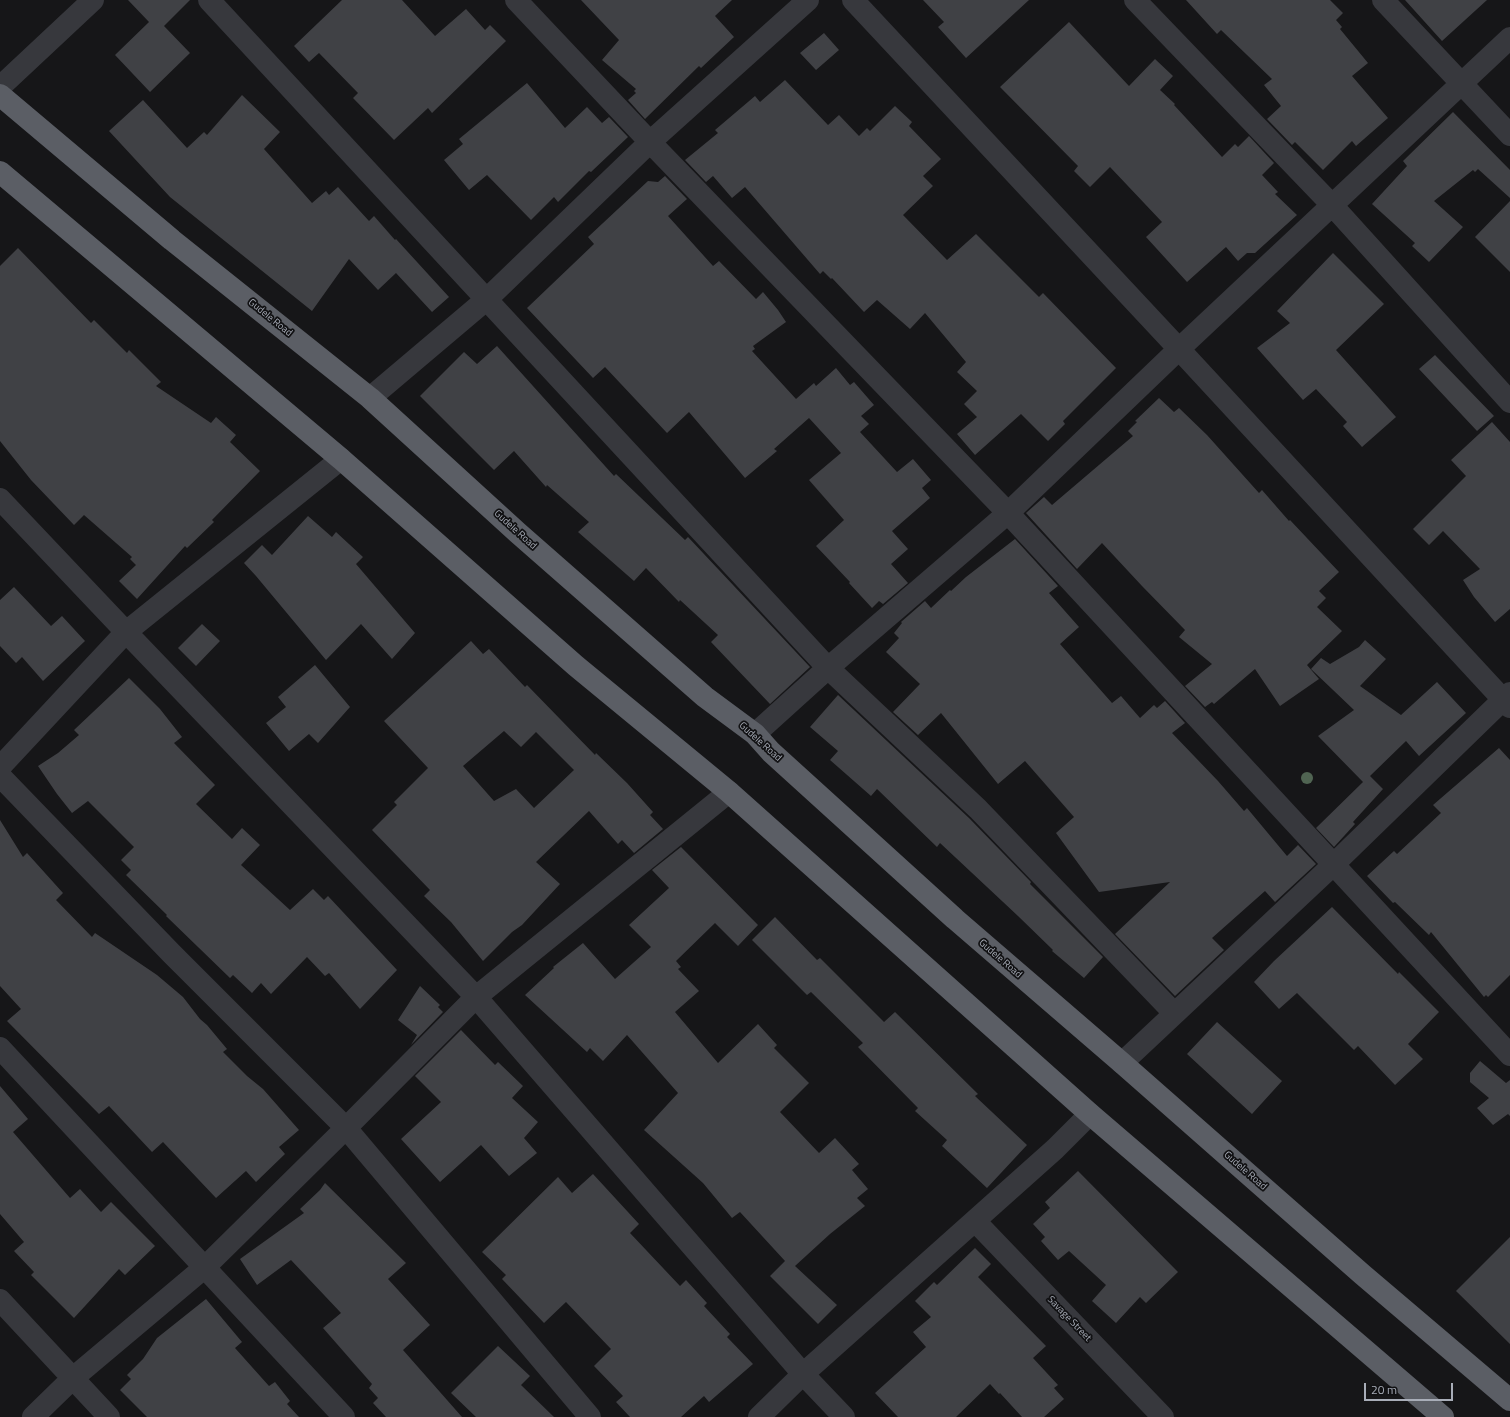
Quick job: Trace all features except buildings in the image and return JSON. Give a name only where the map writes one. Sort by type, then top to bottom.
[{"type":"highway","name":"Gudele Road","points":[[0,95],[172,240],[370,398],[518,532],[694,687],[755,734],[771,752],[955,919],[1122,1063],[1357,1270],[1510,1400]]},
{"type":"highway","points":[[0,172],[341,459],[576,666],[728,792],[1090,1114],[1443,1417]]},
{"type":"street","points":[[0,87],[93,0]]},
{"type":"street","points":[[209,0],[828,668],[978,809],[1174,1013]]},
{"type":"street","points":[[516,0],[650,142],[1008,513],[1510,1055]]},
{"type":"street","points":[[370,398],[487,299],[650,142],[808,0]]},
{"type":"street","points":[[853,0],[1508,700],[1122,1063]]},
{"type":"street","points":[[1135,0],[1332,206],[1510,402]]},
{"type":"street","points":[[1384,0],[1510,135]]},
{"type":"street","points":[[755,734],[828,668],[1008,513],[1179,349],[1510,38]]},
{"type":"street","points":[[0,766],[126,632],[341,459]]},
{"type":"street","points":[[0,499],[476,997],[803,1374],[844,1417]]},
{"type":"street","points":[[0,776],[178,960],[346,1128],[590,1417]]},
{"type":"street","points":[[33,1417],[73,1378],[204,1266],[346,1128],[476,997],[728,792]]},
{"type":"street","points":[[0,1048],[344,1417]]},
{"type":"street","points":[[759,1417],[803,1374],[1055,1149],[1090,1114]]},
{"type":"street","name":"Savage Street","points":[[975,1221],[1163,1417]]},
{"type":"street","points":[[0,1300],[109,1417]]}]
